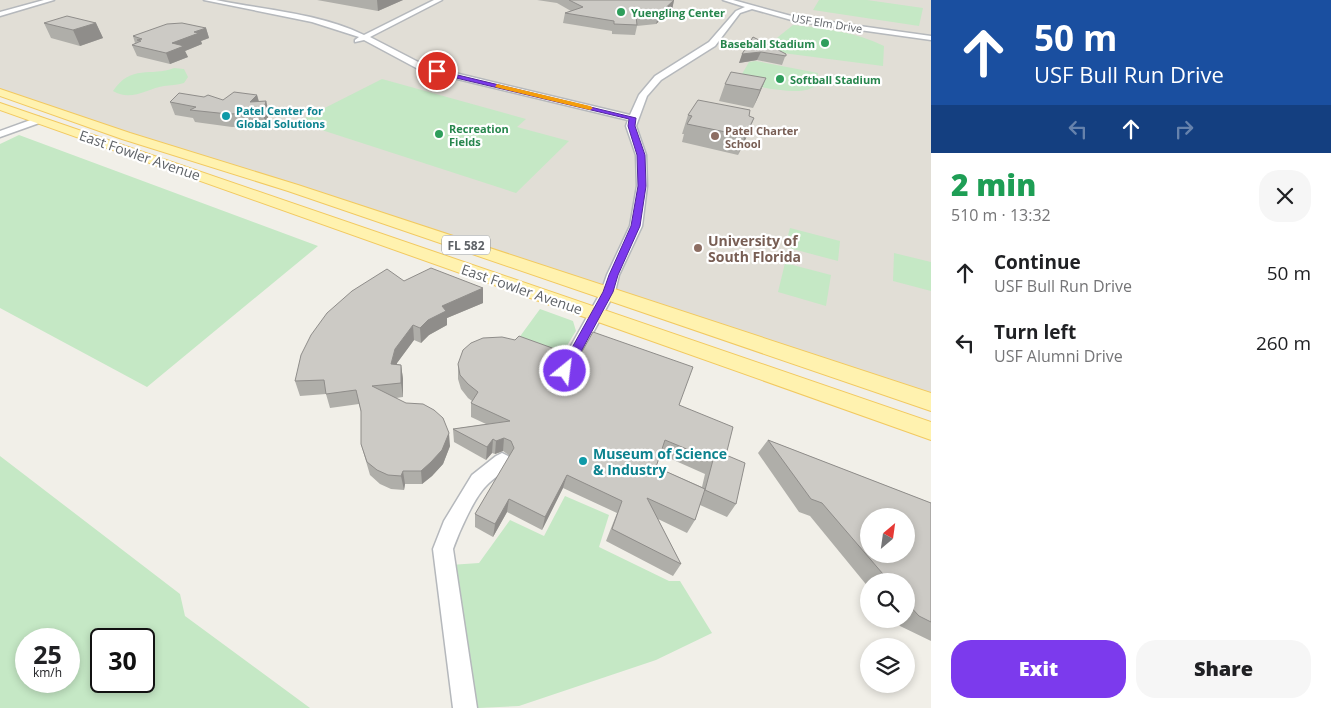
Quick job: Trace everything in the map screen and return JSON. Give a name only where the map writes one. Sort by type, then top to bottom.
[{"type":"main road","name":"East Fowler Avenue","points":[[0,92],[126,136],[293,188],[608,292],[931,402]]},
{"type":"main road","points":[[0,100],[42,112],[56,111]]},
{"type":"main road","name":"East Fowler Avenue","points":[[0,106],[931,431]]},
{"type":"main road","points":[[39,120],[54,118],[126,136]]},
{"type":"street","points":[[0,7],[28,0]]},
{"type":"street","points":[[0,14],[51,0]]},
{"type":"street","points":[[207,0],[358,38],[424,68],[632,122]]},
{"type":"street","points":[[358,38],[431,0]]},
{"type":"street","points":[[358,38],[439,0]]},
{"type":"street","name":"USF Elm Drive","points":[[726,0],[803,20],[931,38]]},
{"type":"street","points":[[565,371],[608,292],[636,226],[642,186],[641,155],[632,122],[647,88],[666,73],[712,44],[731,18],[738,12],[752,7]]},
{"type":"street","points":[[358,38],[375,54]]},
{"type":"street","points":[[390,62],[413,71],[632,122]]},
{"type":"street","points":[[0,134],[39,120]]},
{"type":"street","points":[[465,708],[444,549],[451,528],[478,481],[502,461]]},
{"type":"shaded area","name":"University of South Florida","points":[[0,0],[931,0],[931,404],[0,92]]},
{"type":"green space","points":[[819,0],[867,0],[923,8],[919,26],[813,10]]},
{"type":"green space","name":"Baseball Stadium","points":[[793,25],[851,34],[884,46],[883,66],[775,52],[770,47],[778,37]]},
{"type":"green space","name":"Softball Stadium","points":[[756,61],[818,73],[816,85],[802,91],[792,91],[744,84],[742,74],[749,62]]},
{"type":"green space","points":[[174,68],[184,69],[188,77],[184,83],[164,86],[132,95],[113,91],[127,77],[134,74]]},
{"type":"green space","name":"Recreation Fields","points":[[382,79],[526,119],[517,127],[569,141],[516,193],[297,122]]},
{"type":"green space","points":[[19,135],[318,246],[147,387],[0,308],[0,144]]},
{"type":"green space","points":[[790,228],[840,241],[838,261],[785,247]]},
{"type":"green space","points":[[894,253],[931,262],[931,291],[893,281]]},
{"type":"green space","points":[[785,263],[831,275],[826,306],[778,292]]},
{"type":"green space","points":[[540,309],[573,321],[576,331],[563,352],[550,347],[541,357],[513,346]]},
{"type":"green space","points":[[0,456],[180,594],[185,616],[310,708],[0,708]]},
{"type":"green space","points":[[565,496],[609,515],[599,547],[669,581],[680,581],[712,633],[656,660],[519,706],[478,708],[450,565],[479,563],[510,520],[544,536]]},
{"type":"building","name":"Yuengling Center","points":[[569,0],[674,0],[659,14],[636,16],[637,25],[614,24],[614,21],[565,13],[583,7]]},
{"type":"building","points":[[67,16],[96,23],[73,30],[44,23]]},
{"type":"building","points":[[182,23],[206,28],[194,32],[199,33],[172,43],[184,46],[166,53],[132,45],[141,41],[137,40],[142,39],[133,36],[167,24]]},
{"type":"building","points":[[753,37],[786,54],[786,56],[761,52],[742,54]]},
{"type":"building","points":[[731,72],[766,78],[760,90],[725,84]]},
{"type":"building","points":[[234,92],[257,95],[250,102],[266,101],[263,113],[228,114],[190,110],[196,107],[170,102],[179,93],[204,97],[208,95],[223,100]]},
{"type":"building","points":[[698,100],[750,110],[749,116],[754,118],[745,136],[687,124],[692,116],[688,115]]},
{"type":"building","points":[[431,268],[483,288],[442,306],[446,311],[428,320],[420,328],[413,325],[395,349],[391,364],[401,365],[401,383],[372,386],[406,403],[423,404],[434,410],[443,418],[449,433],[442,450],[421,471],[403,471],[401,476],[388,475],[377,470],[367,462],[361,444],[361,411],[356,390],[326,394],[324,380],[295,381],[301,355],[311,335],[327,313],[352,291],[387,269],[404,281]]},
{"type":"building","points":[[593,332],[693,367],[679,405],[733,427],[726,455],[745,463],[736,504],[705,490],[713,460],[665,440],[656,467],[705,489],[695,520],[647,498],[681,564],[612,529],[622,501],[567,475],[545,517],[509,499],[495,524],[475,514],[514,448],[511,441],[504,438],[496,441],[493,439],[487,447],[453,429],[510,421],[471,403],[478,392],[460,375],[458,364],[463,350],[471,343],[483,338],[502,337],[515,340],[519,336],[555,349],[552,354],[562,362],[575,364]]},
{"type":"building","points":[[768,440],[931,503],[931,622],[915,612],[915,573],[882,573],[874,563],[915,563],[915,508],[860,508],[860,547],[822,503],[811,499]]},
{"type":"slow traffic","points":[[497,86],[590,108]]},
{"type":"place","name":"Yuengling Center","points":[[621,12]]},
{"type":"place","name":"Baseball Stadium","points":[[825,43]]},
{"type":"place","name":"Softball Stadium","points":[[780,79]]},
{"type":"place","name":"Patel Center for Global Solutions","points":[[226,116]]},
{"type":"place","name":"Recreation Fields","points":[[439,134]]},
{"type":"place","name":"Patel Charter School","points":[[715,136]]},
{"type":"place","name":"University of South Florida","points":[[698,248]]},
{"type":"place","name":"Museum of Science & Industry","points":[[583,461]]},
{"type":"route","points":[[437,71],[633,118],[631,126],[641,155],[642,186],[636,226],[608,292],[565,371]]}]
